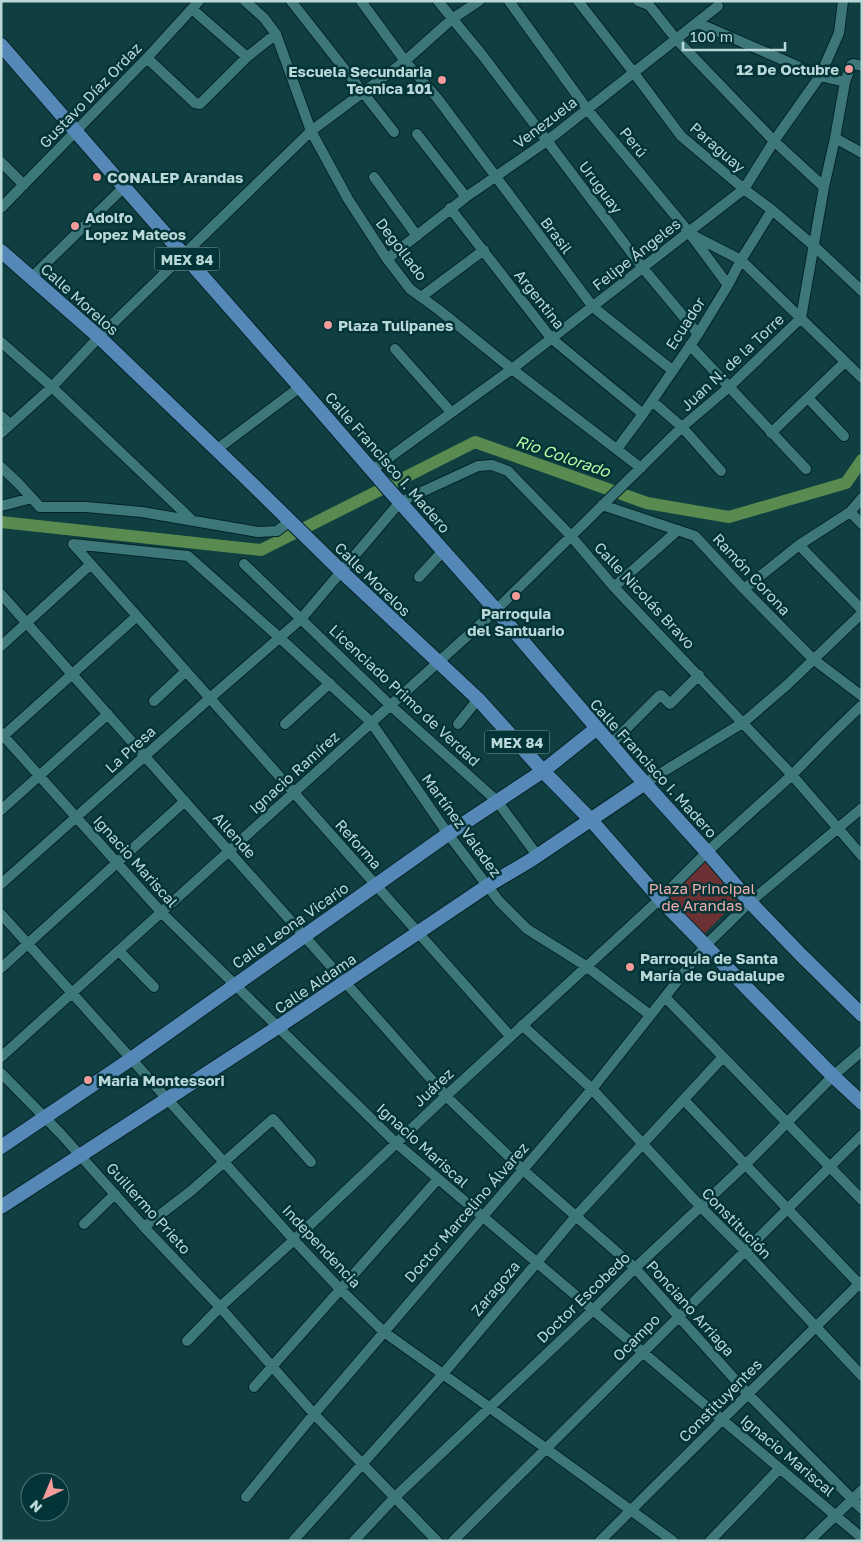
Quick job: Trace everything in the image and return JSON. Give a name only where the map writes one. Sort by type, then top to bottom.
[{"type":"main road","name":"Calle Francisco I. Madero","points":[[1,45],[75,132],[300,386],[395,497],[444,550],[750,902]]},
{"type":"main road","name":"Calle Morelos","points":[[1,251],[99,337],[318,550],[478,699],[543,771],[591,820],[660,899],[706,945]]},
{"type":"main road","name":"Calle Leona Vicario","points":[[1,1147],[131,1058],[448,834],[543,771],[597,728]]},
{"type":"main road","name":"Calle Aldama","points":[[1,1207],[80,1154],[278,1028],[417,932],[646,784]]},
{"type":"main road","name":"MEX 84","points":[[750,902],[800,955],[862,1015]]},
{"type":"main road","name":"MEX 84","points":[[706,945],[833,1076],[862,1103]]},
{"type":"street","name":"Degollado","points":[[245,1],[264,18],[276,34],[311,131],[348,199],[387,259],[410,288],[512,370],[641,468]]},
{"type":"street","points":[[291,1],[394,132]]},
{"type":"street","name":"Brasil","points":[[361,1],[405,61],[438,99],[593,307],[672,370]]},
{"type":"street","name":"Uruguay","points":[[438,1],[644,268],[698,334]]},
{"type":"street","points":[[1,433],[52,387],[99,337],[311,131],[405,61],[452,20],[479,1]]},
{"type":"street","name":"Perú","points":[[509,1],[588,109],[690,233],[728,285]]},
{"type":"street","name":"Paraguay","points":[[578,1],[681,136],[772,210],[862,291]]},
{"type":"street","points":[[638,1],[649,5],[676,39],[774,140],[824,187]]},
{"type":"street","name":"Felipe Ángeles","points":[[373,472],[451,412],[512,370],[744,189],[774,140],[820,76],[839,33],[843,1]]},
{"type":"street","points":[[195,5],[247,57]]},
{"type":"street","name":"Gustavo Díaz Ordaz","points":[[1,208],[147,58],[195,5]]},
{"type":"street","name":"Venezuela","points":[[387,259],[450,208],[547,141],[718,6]]},
{"type":"street","points":[[698,23],[820,76],[844,82]]},
{"type":"street","points":[[147,58],[195,103],[200,104],[247,57],[276,34]]},
{"type":"street","name":"Juan N. de la Torre","points":[[496,610],[682,427],[728,388],[801,318],[844,82],[850,67],[858,65]]},
{"type":"street","points":[[417,134],[466,197]]},
{"type":"street","points":[[835,138],[862,153]]},
{"type":"street","points":[[1,162],[24,185]]},
{"type":"street","points":[[374,177],[417,236]]},
{"type":"street","points":[[32,277],[124,187]]},
{"type":"street","name":"Argentina","points":[[450,208],[551,338],[643,414]]},
{"type":"street","name":"Ecuador","points":[[617,450],[698,334],[772,210]]},
{"type":"street","points":[[690,233],[741,260],[862,378]]},
{"type":"street","points":[[421,297],[484,250]]},
{"type":"street","points":[[1,342],[52,387],[193,521]]},
{"type":"street","points":[[690,346],[806,469]]},
{"type":"street","points":[[395,349],[451,412]]},
{"type":"street","points":[[771,433],[845,362]]},
{"type":"street","points":[[216,450],[300,386]]},
{"type":"street","points":[[808,398],[844,436]]},
{"type":"street","points":[[652,401],[682,427],[721,471]]},
{"type":"street","points":[[1,416],[10,424]]},
{"type":"street","name":"Calle Nicolás Bravo","points":[[395,497],[478,466],[492,465],[508,471],[571,536],[614,587],[744,722],[862,856]]},
{"type":"street","points":[[1,467],[40,506],[86,507],[142,512],[258,532],[277,531],[293,524]]},
{"type":"street","name":"La Presa","points":[[1,884],[302,619],[342,572],[395,497]]},
{"type":"street","points":[[1,506],[32,498]]},
{"type":"street","points":[[744,590],[800,545],[850,512],[862,498]]},
{"type":"street","name":"Ramón Corona","points":[[605,502],[695,536],[744,590],[813,659],[862,696]]},
{"type":"street","points":[[850,512],[862,524]]},
{"type":"street","points":[[614,587],[678,530]]},
{"type":"street","name":"Reforma","points":[[188,556],[73,544],[510,1036]]},
{"type":"street","points":[[646,784],[744,722],[787,685],[862,611],[800,545]]},
{"type":"street","points":[[419,577],[444,550]]},
{"type":"street","name":"Martínez Valadez","points":[[188,556],[371,722],[448,834],[487,886],[527,929],[586,966],[650,1015]]},
{"type":"street","points":[[1,646],[91,564]]},
{"type":"street","name":"Licenciado Primo de Verdad","points":[[244,564],[390,705],[497,801],[537,855]]},
{"type":"street","name":"Allende","points":[[1,594],[446,1096]]},
{"type":"street","name":"Ignacio Ramírez","points":[[1,1057],[496,610]]},
{"type":"street","points":[[2,736],[137,616]]},
{"type":"street","points":[[154,701],[186,671]]},
{"type":"street","points":[[611,744],[658,696],[661,695],[670,704],[699,675]]},
{"type":"street","points":[[285,724],[330,683]]},
{"type":"street","points":[[458,724],[478,699]]},
{"type":"street","name":"Juárez","points":[[186,1341],[510,1036],[660,899],[707,852],[792,775],[862,705]]},
{"type":"street","points":[[1,810],[108,714]]},
{"type":"street","name":"Ignacio Mariscal","points":[[2,736],[161,912],[396,1143],[862,1538]]},
{"type":"street","points":[[1,968],[184,801]]},
{"type":"street","name":"Doctor Marcelino Álvarez","points":[[246,1497],[314,1414],[592,1089],[706,945],[750,902],[862,808]]},
{"type":"street","name":"Independencia","points":[[1,914],[294,1240],[340,1290],[384,1332],[547,1448],[673,1541]]},
{"type":"street","points":[[119,951],[154,988]]},
{"type":"street","points":[[665,997],[862,1200]]},
{"type":"street","name":"Constitución","points":[[522,1025],[592,1089],[700,1206],[746,1251],[862,1376]]},
{"type":"street","name":"Doctor Escobedo","points":[[354,1541],[394,1497],[592,1311],[746,1164],[833,1076],[862,1051]]},
{"type":"street","name":"Zaragoza","points":[[293,1541],[443,1374],[576,1216],[723,1058]]},
{"type":"street","name":"Guillermo Prieto","points":[[1,1073],[80,1154],[144,1227],[220,1307],[314,1414],[437,1541]]},
{"type":"street","name":"Ponciano Arriaga","points":[[446,1096],[522,1169],[635,1268],[748,1394],[862,1509]]},
{"type":"street","points":[[684,1100],[861,1284]]},
{"type":"street","points":[[144,1227],[191,1191],[273,1119],[311,1162]]},
{"type":"street","name":"Ocampo","points":[[453,1541],[862,1135]]},
{"type":"street","points":[[254,1387],[438,1179]]},
{"type":"street","points":[[84,1224],[115,1194]]},
{"type":"street","name":"Constituyentes","points":[[600,1541],[815,1327],[861,1284]]},
{"type":"street","points":[[710,1541],[780,1469]]},
{"type":"street","points":[[809,1541],[862,1490]]},
{"type":"green space","name":"Plaza Principal de Arandas","points":[[703,856],[740,898],[702,936],[663,896]]},
{"type":"waterway","name":"Rio Colorado","points":[[1,522],[261,550],[475,442],[647,503],[729,517],[846,483],[862,460]]},
{"type":"place","name":"12 De Octubre","points":[[849,69]]},
{"type":"place","name":"Escuela Secundaria Tecnica 101","points":[[442,80]]},
{"type":"place","name":"CONALEP Arandas","points":[[97,177]]},
{"type":"place","name":"Adolfo Lopez Mateos","points":[[75,226]]},
{"type":"place","name":"Plaza Tulipanes","points":[[328,325]]},
{"type":"place","name":"Parroquia del Santuario","points":[[516,596]]},
{"type":"place","name":"Parroquia de Santa María de Guadalupe","points":[[630,967]]},
{"type":"place","name":"Maria Montessori","points":[[88,1080]]}]
